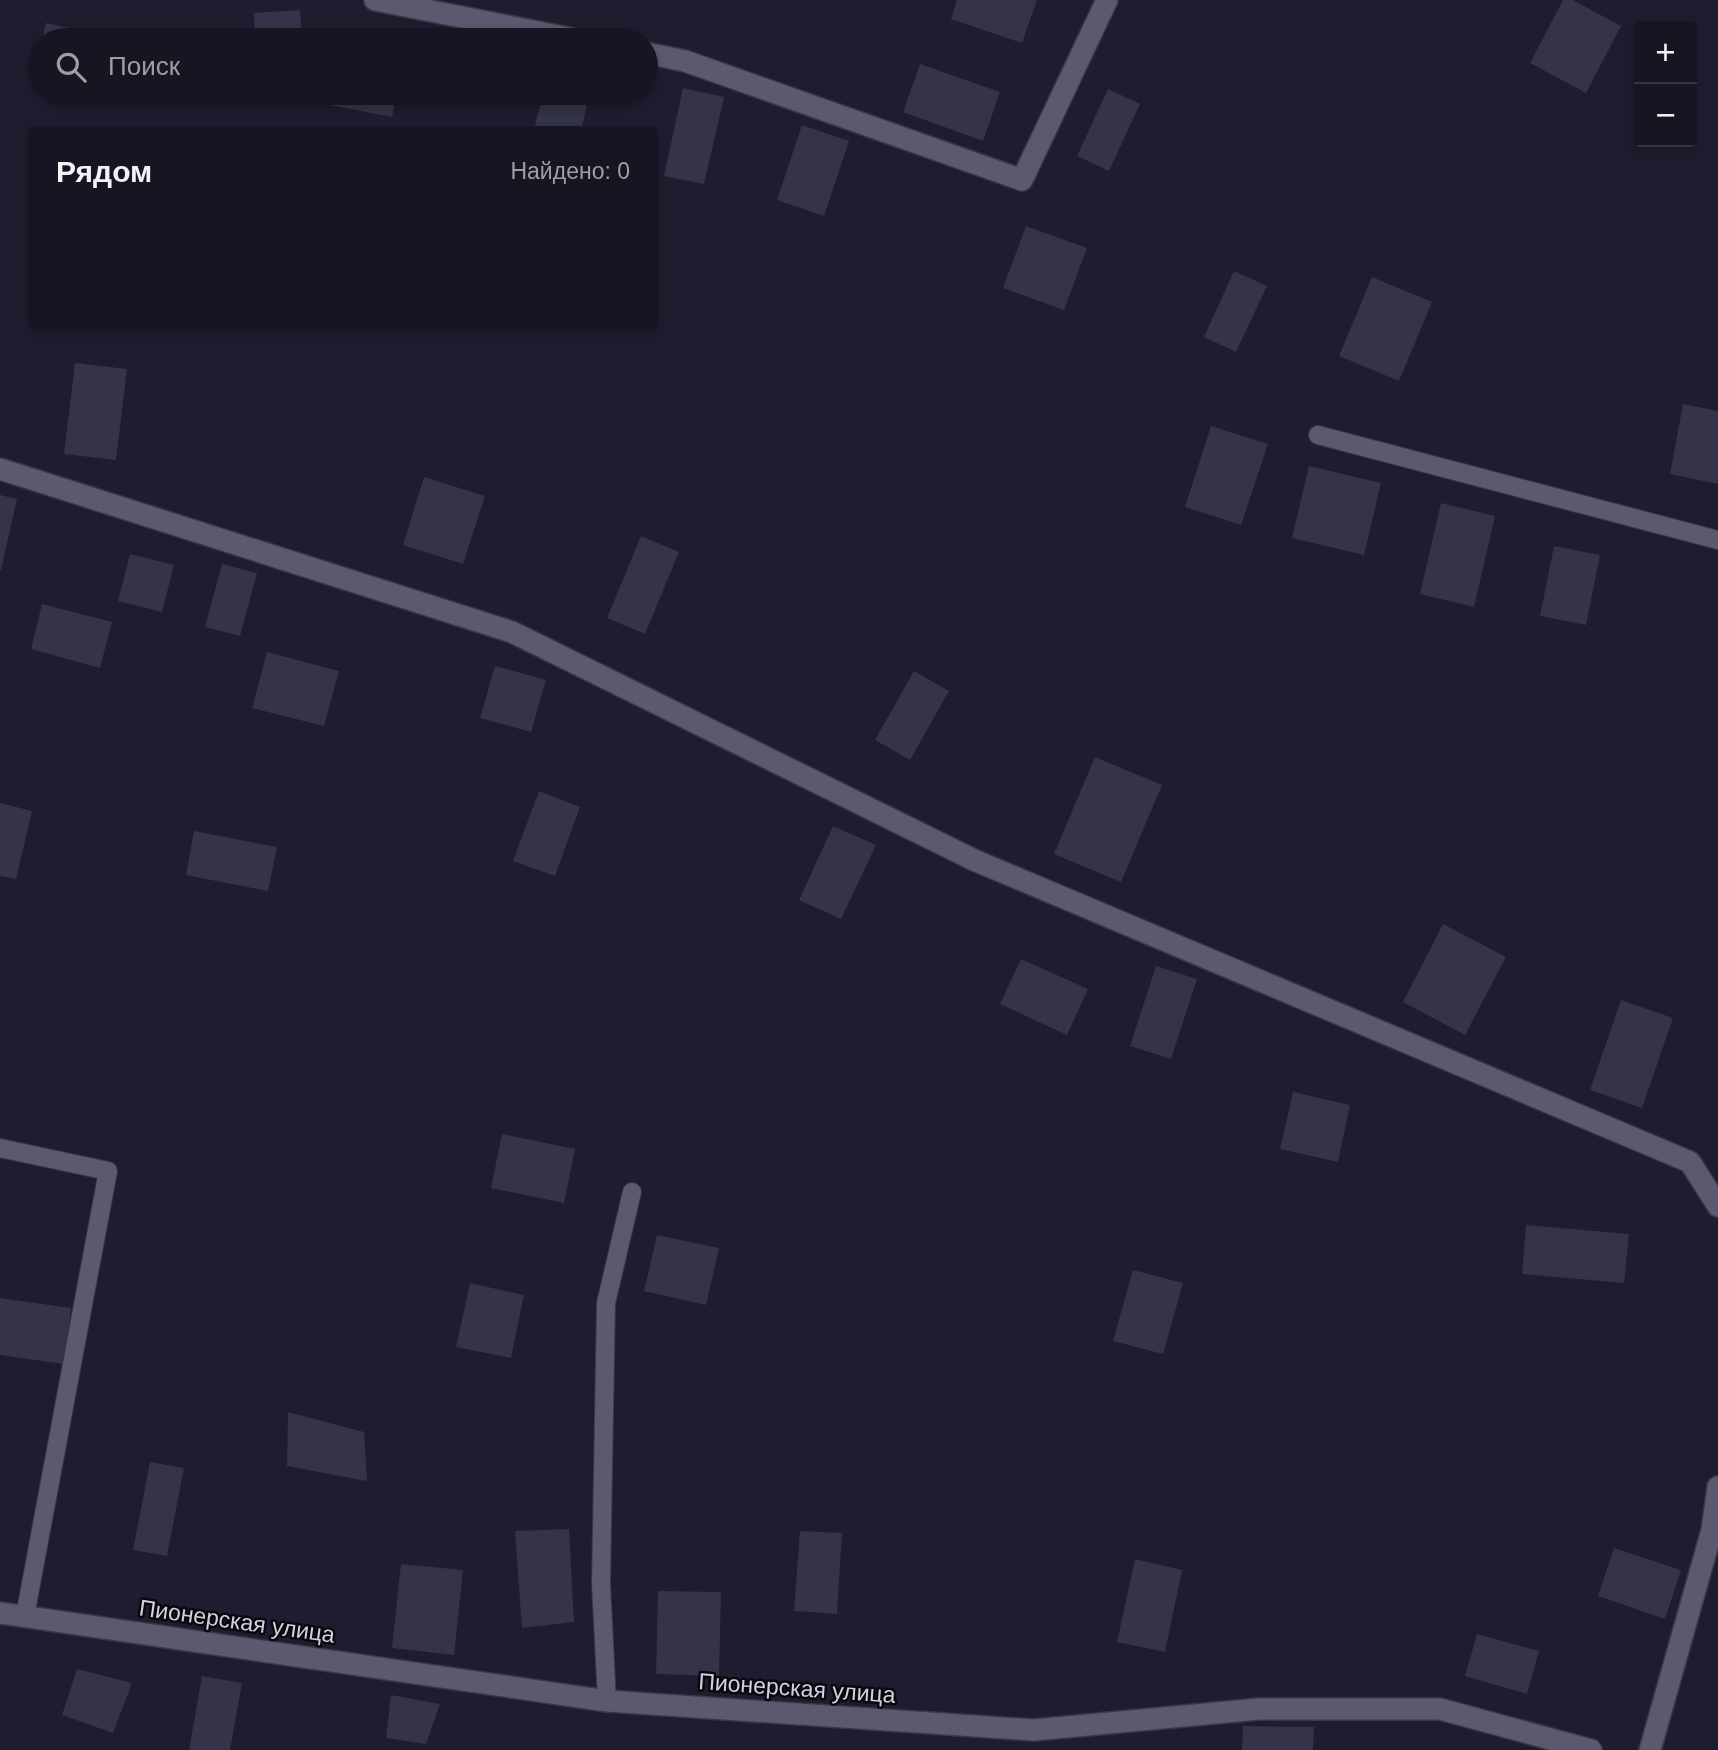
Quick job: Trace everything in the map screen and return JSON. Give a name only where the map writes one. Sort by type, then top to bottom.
[{"type":"street","points":[[375,0],[518,28]]},
{"type":"street","points":[[658,55],[685,61],[1022,180],[1107,0]]},
{"type":"street","points":[[0,469],[512,632],[974,860],[1690,1162],[1718,1206]]},
{"type":"street","points":[[1650,1750],[1712,1530],[1718,1487]]},
{"type":"street","name":"Пионерская улица","points":[[0,1613],[607,1701],[1034,1730],[1259,1709],[1440,1709],[1591,1750]]},
{"type":"lane","points":[[1318,435],[1718,540]]},
{"type":"lane","points":[[0,1148],[108,1171],[25,1616]]},
{"type":"lane","points":[[607,1701],[601,1584],[606,1303],[632,1192]]},
{"type":"building","points":[[957,0],[1037,0],[1022,43],[951,19]]},
{"type":"building","points":[[1563,0],[1573,0],[1621,26],[1586,93],[1530,63]]},
{"type":"building","points":[[300,10],[301,28],[255,28],[254,13]]},
{"type":"building","points":[[46,23],[70,28],[45,28]]},
{"type":"building","points":[[920,64],[1000,92],[983,141],[903,112]]},
{"type":"building","points":[[683,88],[724,97],[704,184],[664,176]]},
{"type":"building","points":[[1108,89],[1140,104],[1109,171],[1077,156]]},
{"type":"building","points":[[330,105],[394,105],[392,117]]},
{"type":"building","points":[[540,105],[587,105],[582,126],[535,126]]},
{"type":"building","points":[[802,125],[849,141],[824,216],[777,200]]},
{"type":"building","points":[[1026,226],[1087,248],[1064,310],[1003,288]]},
{"type":"building","points":[[1234,271],[1267,286],[1236,352],[1204,337]]},
{"type":"building","points":[[1372,277],[1432,302],[1399,381],[1339,356]]},
{"type":"building","points":[[75,363],[127,369],[116,460],[64,454]]},
{"type":"building","points":[[1683,404],[1718,411],[1718,484],[1670,474]]},
{"type":"building","points":[[1211,426],[1268,444],[1241,525],[1185,507]]},
{"type":"building","points":[[1309,466],[1381,483],[1364,555],[1292,538]]},
{"type":"building","points":[[424,477],[485,496],[463,564],[403,545]]},
{"type":"building","points":[[0,495],[17,499],[1,570],[0,570]]},
{"type":"building","points":[[1441,503],[1495,516],[1474,607],[1420,594]]},
{"type":"building","points":[[641,536],[679,552],[645,634],[607,618]]},
{"type":"building","points":[[1554,546],[1600,555],[1586,625],[1540,616]]},
{"type":"building","points":[[130,554],[174,565],[162,612],[118,601]]},
{"type":"building","points":[[222,564],[257,573],[240,636],[205,627]]},
{"type":"building","points":[[42,604],[112,622],[100,668],[31,649]]},
{"type":"building","points":[[267,652],[339,671],[324,726],[252,708]]},
{"type":"building","points":[[495,666],[546,680],[531,732],[480,718]]},
{"type":"building","points":[[914,671],[949,691],[910,760],[875,740]]},
{"type":"building","points":[[1095,757],[1162,785],[1121,882],[1054,854]]},
{"type":"building","points":[[539,791],[580,807],[555,876],[513,861]]},
{"type":"building","points":[[0,803],[32,811],[16,879],[0,876]]},
{"type":"building","points":[[833,826],[876,845],[841,919],[799,900]]},
{"type":"building","points":[[194,831],[277,847],[268,891],[186,875]]},
{"type":"building","points":[[1443,924],[1506,957],[1465,1035],[1403,1002]]},
{"type":"building","points":[[1021,959],[1088,989],[1067,1035],[1000,1004]]},
{"type":"building","points":[[1156,966],[1197,979],[1171,1059],[1130,1046]]},
{"type":"building","points":[[1621,1000],[1673,1018],[1642,1108],[1590,1090]]},
{"type":"building","points":[[1293,1092],[1350,1105],[1338,1162],[1280,1149]]},
{"type":"building","points":[[502,1134],[575,1149],[564,1203],[491,1188]]},
{"type":"building","points":[[1526,1225],[1629,1234],[1624,1283],[1522,1274]]},
{"type":"building","points":[[657,1235],[719,1248],[706,1305],[644,1291]]},
{"type":"building","points":[[1133,1270],[1183,1283],[1163,1354],[1113,1341]]},
{"type":"building","points":[[470,1283],[524,1295],[511,1358],[456,1347]]},
{"type":"building","points":[[0,1298],[71,1308],[64,1364],[0,1355]]},
{"type":"building","points":[[288,1412],[364,1432],[367,1481],[287,1466]]},
{"type":"building","points":[[150,1462],[184,1468],[167,1556],[133,1550]]},
{"type":"building","points":[[569,1529],[574,1622],[522,1628],[515,1531]]},
{"type":"building","points":[[800,1531],[842,1533],[837,1614],[794,1611]]},
{"type":"building","points":[[1614,1548],[1681,1570],[1665,1619],[1598,1596]]},
{"type":"building","points":[[1135,1559],[1182,1570],[1165,1652],[1117,1642]]},
{"type":"building","points":[[401,1564],[463,1570],[454,1655],[392,1648]]},
{"type":"building","points":[[658,1591],[721,1592],[719,1676],[656,1674]]},
{"type":"building","points":[[1477,1634],[1539,1651],[1527,1694],[1465,1676]]},
{"type":"building","points":[[77,1669],[132,1683],[113,1733],[62,1715]]},
{"type":"building","points":[[202,1676],[242,1683],[230,1750],[189,1750]]},
{"type":"building","points":[[391,1695],[440,1704],[426,1744],[386,1738]]},
{"type":"building","points":[[1243,1726],[1314,1727],[1313,1750],[1242,1750]]}]
